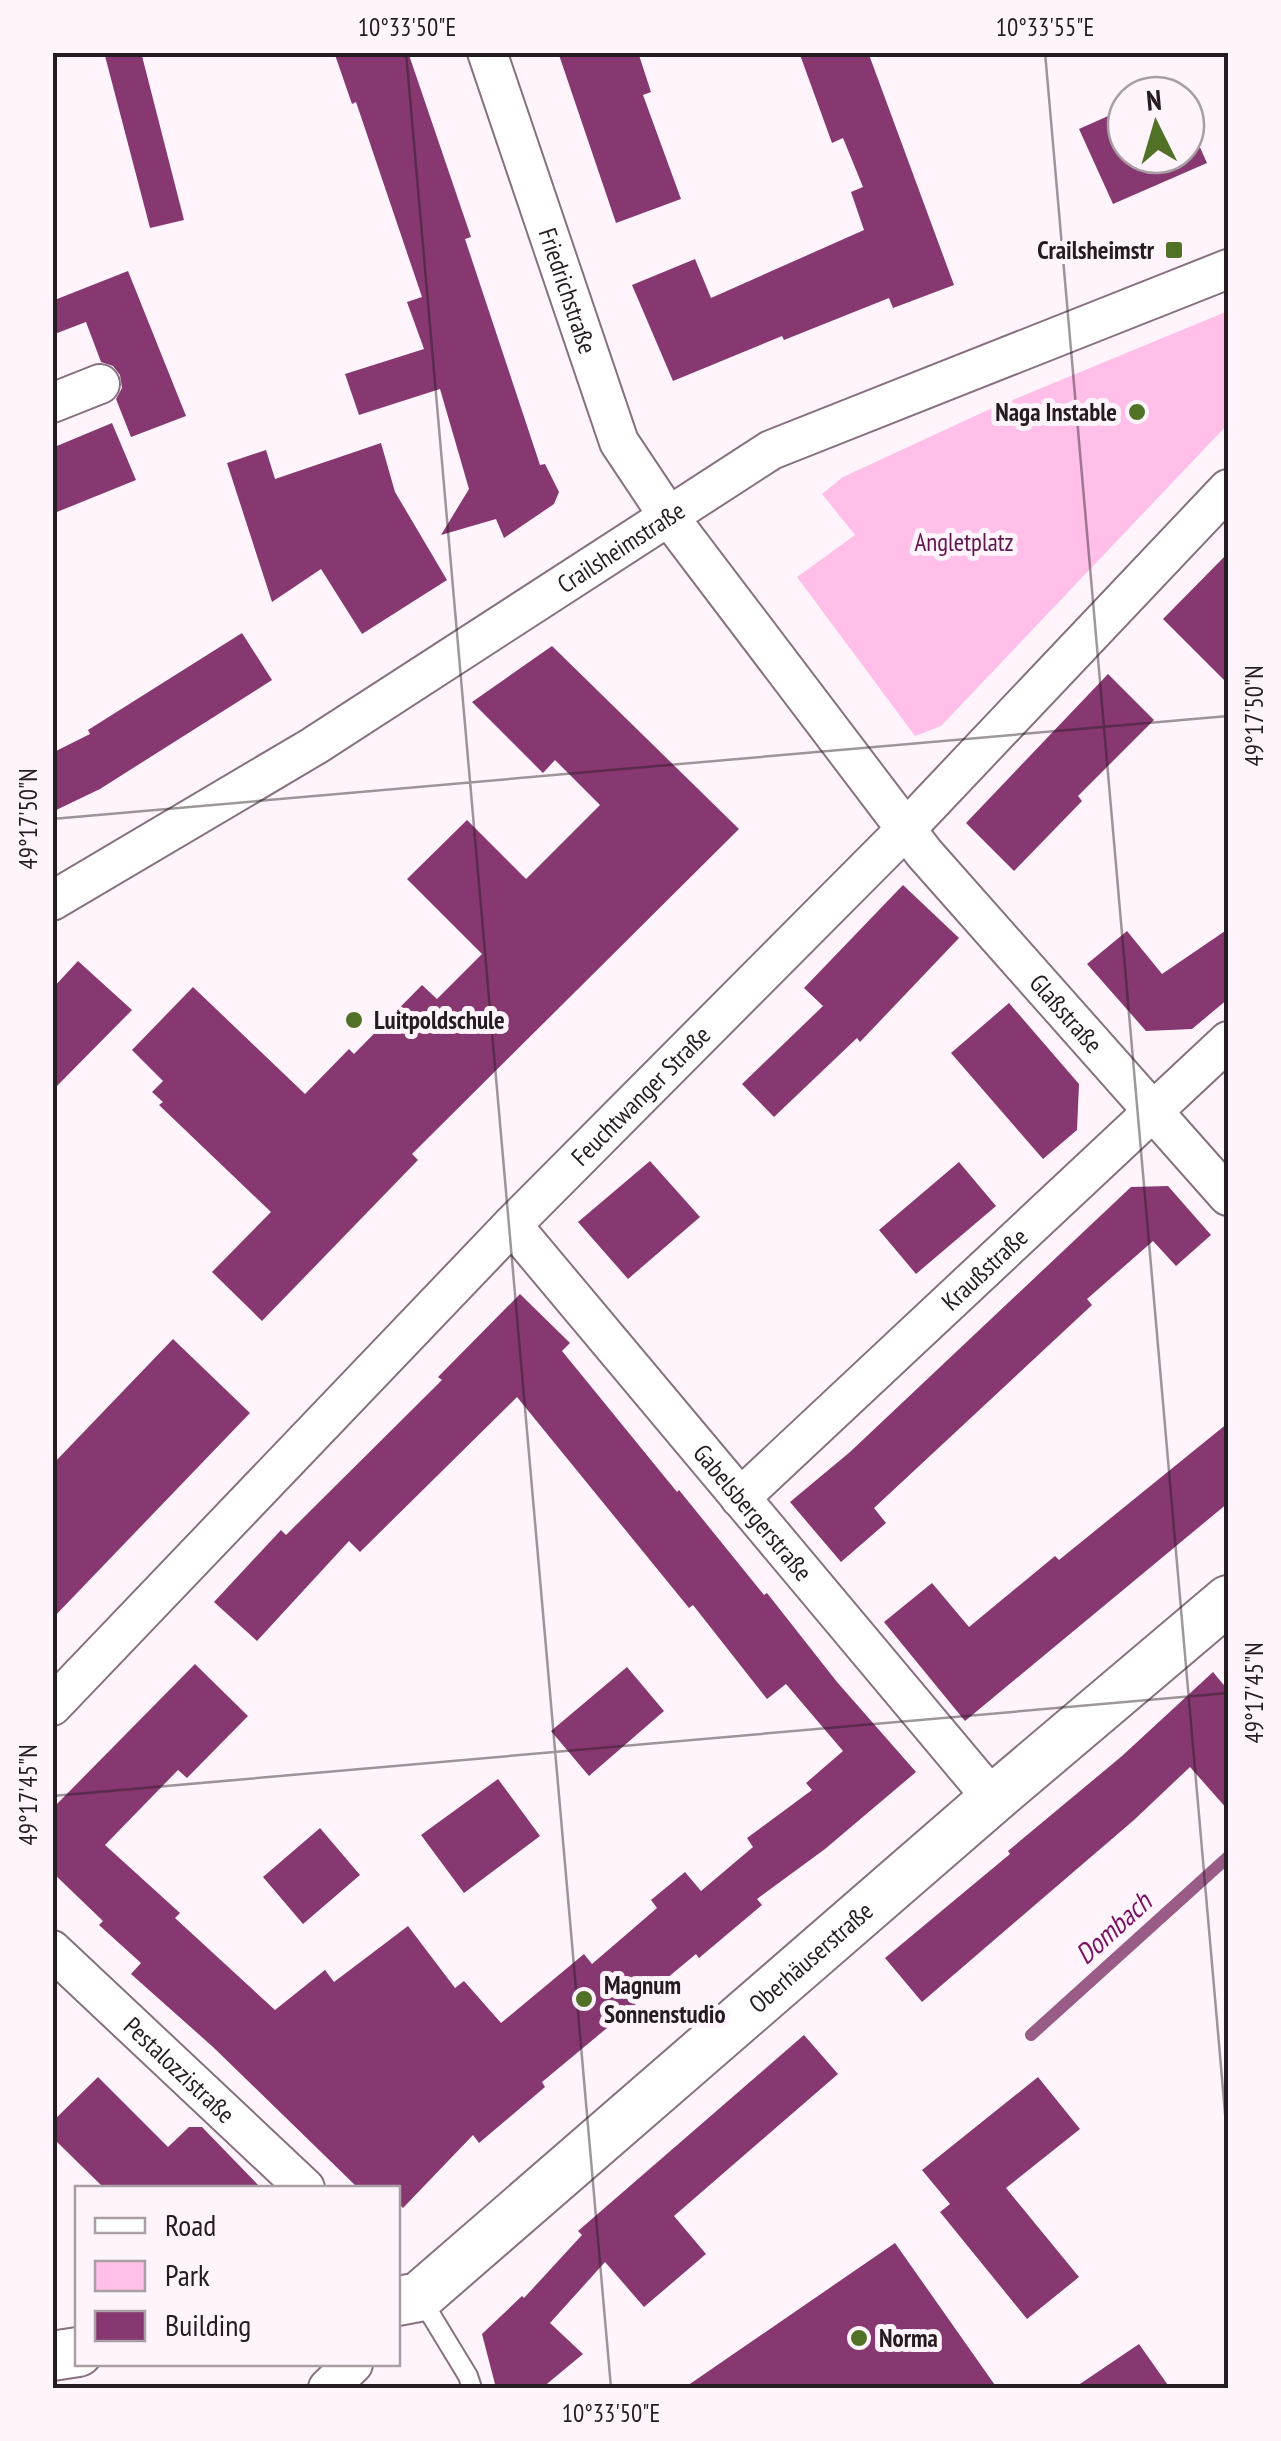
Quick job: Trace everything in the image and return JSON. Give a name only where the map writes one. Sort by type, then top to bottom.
[{"type":"street","name":"Friedrichstraße","points":[[487,52],[619,442],[669,518]]},
{"type":"street","name":"Crailsheimstraße","points":[[52,901],[314,746],[770,450],[1228,268]]},
{"type":"street","points":[[52,404],[100,384]]},
{"type":"street","name":"Feuchtwanger Straße","points":[[52,1706],[512,1225],[906,829],[1228,490]]},
{"type":"street","points":[[669,518],[906,829]]},
{"type":"street","name":"Glaßstraße","points":[[906,829],[1228,1196]]},
{"type":"street","name":"Kraußstraße","points":[[740,1498],[1228,1040]]},
{"type":"street","name":"Gabelsbergerstraße","points":[[512,1225],[992,1799]]},
{"type":"street","name":"Oberhäuserstraße","points":[[403,2298],[1228,1600]]},
{"type":"street","name":"Pestalozzistraße","points":[[52,1950],[302,2186]]},
{"type":"street","points":[[328,2388],[350,2366]]},
{"type":"lane","points":[[403,2298],[468,2376],[472,2388]]},
{"type":"green space","name":"Angletplatz","points":[[1228,311],[1228,424],[941,726],[915,736],[797,577],[855,535],[822,494],[843,477],[988,410]]},
{"type":"building","points":[[104,52],[141,52],[184,220],[150,228]]},
{"type":"building","points":[[334,52],[408,52],[471,237],[465,239],[540,465],[545,464],[559,492],[554,504],[504,538],[496,519],[441,535],[469,489],[440,389],[359,415],[345,374],[424,349],[407,302],[422,297],[356,102],[352,104]]},
{"type":"building","points":[[558,52],[638,52],[651,92],[643,95],[681,199],[616,223]]},
{"type":"building","points":[[799,52],[868,52],[954,285],[893,308],[889,298],[673,381],[632,285],[695,259],[711,298],[864,230],[851,192],[863,187],[843,138],[832,143]]},
{"type":"building","points":[[1106,117],[1106,175],[1179,175],[1113,204],[1079,129]]},
{"type":"building","points":[[128,271],[186,416],[131,437],[116,399],[122,388],[120,375],[113,366],[101,362],[86,322],[52,335],[52,301]]},
{"type":"building","points":[[112,423],[136,480],[52,514],[52,448]]},
{"type":"building","points":[[381,443],[395,492],[447,580],[362,634],[321,569],[272,602],[227,463],[266,450],[275,479]]},
{"type":"building","points":[[1228,553],[1228,684],[1163,619]]},
{"type":"building","points":[[242,633],[272,680],[100,789],[52,812],[52,753],[90,734],[88,730]]},
{"type":"building","points":[[552,646],[739,829],[412,1154],[418,1160],[262,1321],[212,1272],[271,1212],[159,1105],[163,1102],[152,1092],[163,1081],[132,1050],[193,987],[305,1094],[349,1049],[354,1054],[422,985],[437,999],[482,954],[407,879],[467,820],[526,879],[600,805],[555,760],[543,773],[472,702]]},
{"type":"building","points":[[1108,674],[1154,720],[1078,796],[1082,801],[1014,871],[966,823]]},
{"type":"building","points":[[903,885],[959,938],[860,1042],[857,1038],[774,1117],[742,1084],[823,1006],[804,988]]},
{"type":"building","points":[[1228,929],[1228,999],[1192,1029],[1146,1031],[1087,964],[1127,931],[1162,974]]},
{"type":"building","points":[[78,961],[132,1010],[52,1091],[52,989]]},
{"type":"building","points":[[1009,1003],[1079,1084],[1077,1130],[1043,1159],[951,1053]]},
{"type":"building","points":[[650,1161],[700,1217],[628,1279],[578,1222]]},
{"type":"building","points":[[959,1162],[996,1206],[916,1274],[879,1230]]},
{"type":"building","points":[[1168,1186],[1211,1235],[1176,1266],[1153,1241],[1087,1299],[1092,1305],[874,1508],[886,1523],[841,1562],[790,1502],[850,1452],[1131,1187]]},
{"type":"building","points":[[520,1294],[570,1343],[562,1351],[916,1772],[825,1849],[757,1899],[762,1905],[699,1958],[696,1954],[542,2082],[545,2087],[479,2143],[473,2135],[403,2208],[400,2186],[356,2186],[213,2047],[131,1974],[141,1963],[99,1925],[103,1921],[52,1872],[52,1809],[195,1664],[248,1716],[187,1778],[178,1770],[105,1845],[180,1913],[175,1918],[275,2010],[325,1970],[334,1982],[408,1926],[455,1988],[464,1981],[501,2023],[584,1954],[592,1964],[657,1908],[651,1900],[685,1872],[701,1891],[753,1847],[747,1838],[812,1790],[806,1783],[843,1751],[786,1684],[767,1699],[517,1397],[360,1552],[349,1541],[257,1641],[214,1602],[281,1530],[286,1535],[442,1380],[438,1377]]},
{"type":"building","points":[[173,1339],[250,1413],[52,1619],[52,1465]]},
{"type":"building","points":[[1228,1423],[1228,1503],[965,1721],[884,1622],[932,1583],[969,1627],[1055,1556],[1059,1560]]},
{"type":"building","points":[[627,1667],[664,1711],[589,1776],[551,1731]]},
{"type":"building","points":[[1213,1672],[1228,1690],[1228,1810],[1190,1767],[922,2002],[885,1958],[1010,1854],[1008,1851],[1122,1756]]},
{"type":"building","points":[[498,1779],[540,1836],[464,1893],[421,1835]]},
{"type":"building","points":[[320,1828],[360,1875],[303,1924],[263,1877]]},
{"type":"building","points":[[804,2035],[838,2074],[674,2216],[706,2254],[644,2307],[605,2262],[550,2323],[583,2354],[542,2388],[496,2388],[482,2334],[524,2298],[582,2235],[578,2231]]},
{"type":"building","points":[[98,2077],[168,2147],[189,2127],[202,2127],[259,2186],[102,2186],[52,2137],[52,2122]]},
{"type":"building","points":[[1038,2077],[1080,2129],[1006,2188],[1079,2277],[1027,2319],[940,2212],[950,2204],[922,2170]]},
{"type":"building","name":"Norma","points":[[895,2243],[997,2388],[684,2388]]},
{"type":"building","points":[[1139,2344],[1170,2388],[1074,2388]]},
{"type":"waterway","name":"Dombach","points":[[1031,2035],[1228,1857]]},
{"type":"place","name":"Crailsheimstr","points":[[1174,250]]},
{"type":"place","name":"Naga Instable","points":[[1137,412]]},
{"type":"place","name":"Luitpoldschule","points":[[354,1020]]},
{"type":"place","name":"Magnum Sonnenstudio","points":[[584,1999]]},
{"type":"place","name":"Norma","points":[[859,2338]]}]
